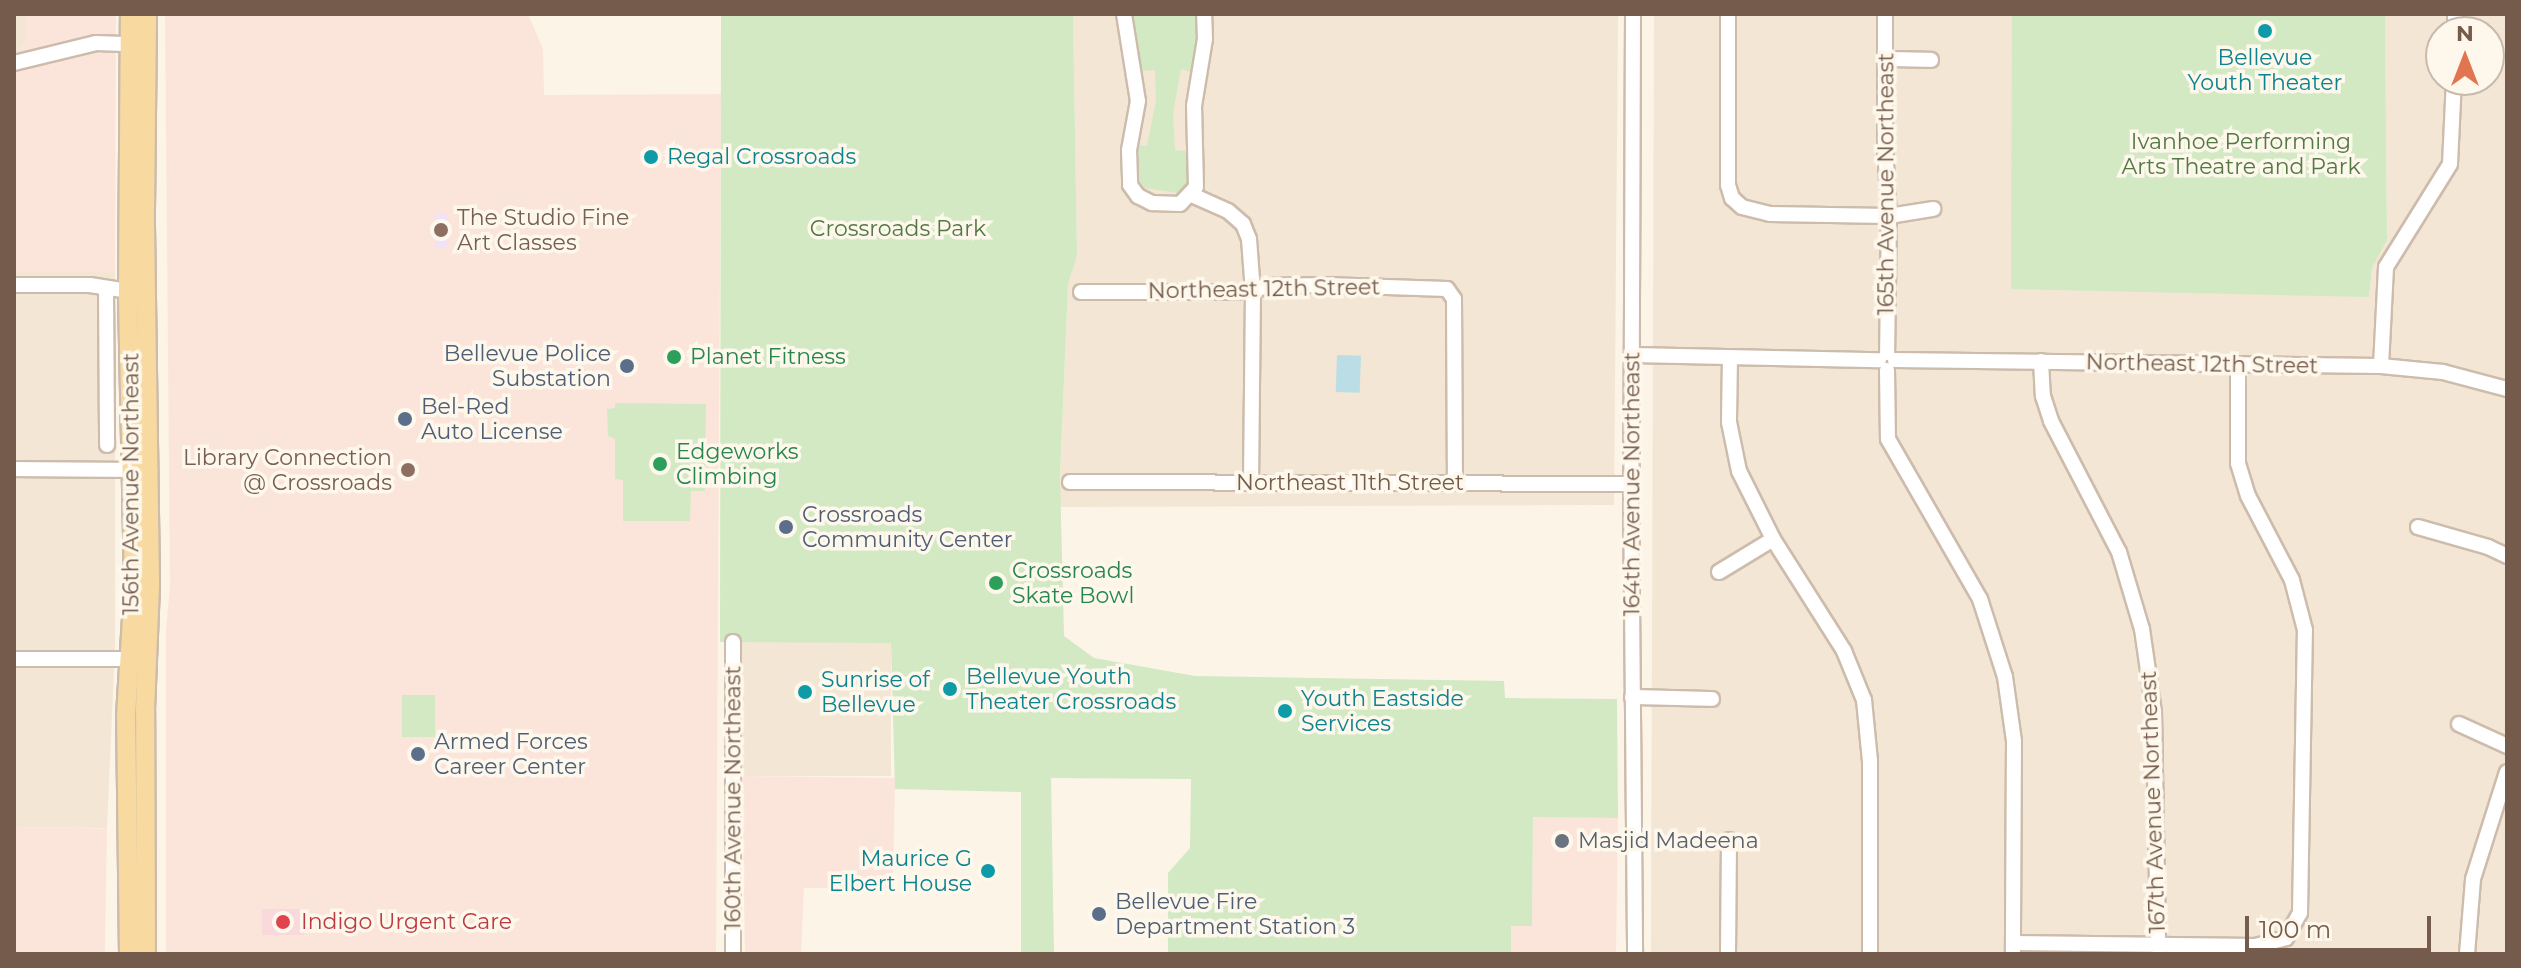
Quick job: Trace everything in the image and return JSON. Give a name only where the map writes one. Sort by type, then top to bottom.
[{"type":"main road","name":"156th Avenue Northeast","points":[[129,954],[126,716],[134,584],[128,291],[130,14]]},
{"type":"main road","name":"156th Avenue Northeast","points":[[146,954],[145,710],[150,584],[145,224],[147,14]]},
{"type":"street","points":[[1124,14],[1138,101],[1129,150],[1130,185],[1138,196],[1152,203],[1180,204],[1192,195],[1196,187],[1194,106],[1205,39],[1204,14]]},
{"type":"street","name":"164th Avenue Northeast","points":[[1633,14],[1631,484],[1635,954]]},
{"type":"street","points":[[1728,14],[1728,185],[1732,198],[1742,207],[1770,214],[1889,216],[1933,209]]},
{"type":"street","name":"165th Avenue Northeast","points":[[1885,14],[1889,216],[1888,439],[1980,599],[2005,677],[2014,741],[2013,948]]},
{"type":"street","points":[[14,63],[96,43],[131,44]]},
{"type":"street","points":[[1885,59],[1931,60]]},
{"type":"street","points":[[2381,366],[2386,267],[2450,164],[2453,96]]},
{"type":"street","points":[[1192,195],[1221,207],[1243,224],[1249,239],[1253,292],[1251,483]]},
{"type":"street","points":[[14,285],[90,285],[106,290],[128,291]]},
{"type":"street","name":"Northeast 12th Street","points":[[1081,292],[1253,292],[1265,286],[1447,289],[1454,299],[1455,483]]},
{"type":"street","points":[[106,290],[107,445]]},
{"type":"street","name":"Northeast 12th Street","points":[[1633,355],[2381,366],[2443,372],[2506,386]]},
{"type":"street","points":[[1730,357],[1732,447],[1753,503],[1844,651],[1864,700],[1870,761],[1870,954]]},
{"type":"street","name":"167th Avenue Northeast","points":[[2041,361],[2043,396],[2051,421],[2119,552],[2131,585],[2147,657],[2154,712],[2158,947]]},
{"type":"street","points":[[2013,948],[2255,946],[2286,938],[2300,913],[2303,614],[2284,563],[2248,496],[2238,463],[2238,364]]},
{"type":"street","points":[[14,469],[132,470]]},
{"type":"street","name":"Northeast 11th Street","points":[[1070,482],[1631,484]]},
{"type":"street","points":[[2418,527],[2488,547],[2507,556]]},
{"type":"street","points":[[1719,572],[1773,539]]},
{"type":"street","name":"160th Avenue Northeast","points":[[733,642],[733,954]]},
{"type":"street","points":[[14,659],[129,659]]},
{"type":"street","points":[[1632,697],[1712,699]]},
{"type":"street","points":[[2459,724],[2507,746]]},
{"type":"street","points":[[2467,954],[2473,879],[2507,772]]},
{"type":"street","points":[[1728,954],[1729,840]]},
{"type":"shaded area","points":[[14,14],[25,14],[25,40],[14,63]]},
{"type":"shaded area","points":[[25,14],[116,14],[115,272],[14,272],[14,63],[25,40]]},
{"type":"shaded area","points":[[165,14],[528,14],[543,49],[544,95],[721,94],[716,954],[166,954],[166,630],[170,585]]},
{"type":"shaded area","points":[[1073,14],[1618,14],[1614,505],[1059,507],[1068,284],[1077,256]]},
{"type":"shaded area","points":[[1654,14],[2131,14],[2369,297],[2372,268],[2387,239],[2385,14],[2507,14],[2507,954],[1651,954]]},
{"type":"shaded area","name":"The Studio Fine Art Classes","points":[[435,213],[448,213],[448,248],[435,248]]},
{"type":"shaded area","points":[[14,272],[115,272],[115,645],[107,828],[14,827]]},
{"type":"shaded area","points":[[733,642],[891,642],[891,776],[733,776]]},
{"type":"shaded area","points":[[742,776],[895,778],[893,888],[804,888],[801,954],[745,954]]},
{"type":"shaded area","points":[[1533,817],[1618,818],[1616,954],[1511,954],[1511,926],[1532,926]]},
{"type":"shaded area","points":[[14,827],[107,829],[105,954],[14,954]]},
{"type":"shaded area","name":"Indigo Urgent Care","points":[[262,909],[304,909],[304,935],[262,935]]},
{"type":"green space","name":"Crossroads Park","points":[[721,14],[1073,14],[1077,256],[1068,284],[1060,477],[1064,636],[1094,658],[1195,676],[1504,681],[1505,698],[1617,699],[1618,818],[1533,817],[1532,926],[1511,926],[1511,954],[1168,954],[1168,873],[1190,848],[1191,779],[1051,778],[1054,954],[1021,954],[1021,792],[895,789],[891,643],[720,642]]},
{"type":"green space","points":[[1129,14],[1199,14],[1194,66],[1192,72],[1181,69],[1173,113],[1175,150],[1186,151],[1188,185],[1179,193],[1145,188],[1133,172],[1136,145],[1147,146],[1156,100],[1155,70],[1142,71]]},
{"type":"green space","name":"Ivanhoe Performing Arts Theatre and Park","points":[[2012,14],[2385,14],[2387,240],[2372,268],[2369,297],[2011,289]]},
{"type":"green space","name":"Edgeworks Climbing","points":[[615,403],[706,404],[705,491],[691,491],[690,521],[623,521],[623,480],[615,479],[615,439],[608,436],[607,409],[615,408]]},
{"type":"green space","points":[[402,695],[435,695],[435,737],[402,737]]},
{"type":"water","points":[[1337,355],[1361,356],[1360,393],[1336,392]]},
{"type":"place","name":"Bellevue Youth Theater","points":[[2265,31]]},
{"type":"place","name":"Regal Crossroads","points":[[651,157]]},
{"type":"place","name":"The Studio Fine Art Classes","points":[[441,230]]},
{"type":"place","name":"Planet Fitness","points":[[674,357]]},
{"type":"place","name":"Bellevue Police Substation","points":[[627,366]]},
{"type":"place","name":"Bel-Red Auto License","points":[[405,419]]},
{"type":"place","name":"Edgeworks Climbing","points":[[660,464]]},
{"type":"place","name":"Library Connection @ Crossroads","points":[[408,470]]},
{"type":"place","name":"Crossroads Community Center","points":[[786,527]]},
{"type":"place","name":"Crossroads Skate Bowl","points":[[996,583]]},
{"type":"place","name":"Bellevue Youth Theater Crossroads","points":[[950,689]]},
{"type":"place","name":"Sunrise of Bellevue","points":[[805,692]]},
{"type":"place","name":"Youth Eastside Services","points":[[1285,711]]},
{"type":"place","name":"Armed Forces Career Center","points":[[418,754]]},
{"type":"place","name":"Masjid Madeena","points":[[1562,841]]},
{"type":"place","name":"Maurice G Elbert House","points":[[988,871]]},
{"type":"place","name":"Bellevue Fire Department Station 3","points":[[1099,914]]},
{"type":"place","name":"Indigo Urgent Care","points":[[283,922]]}]
